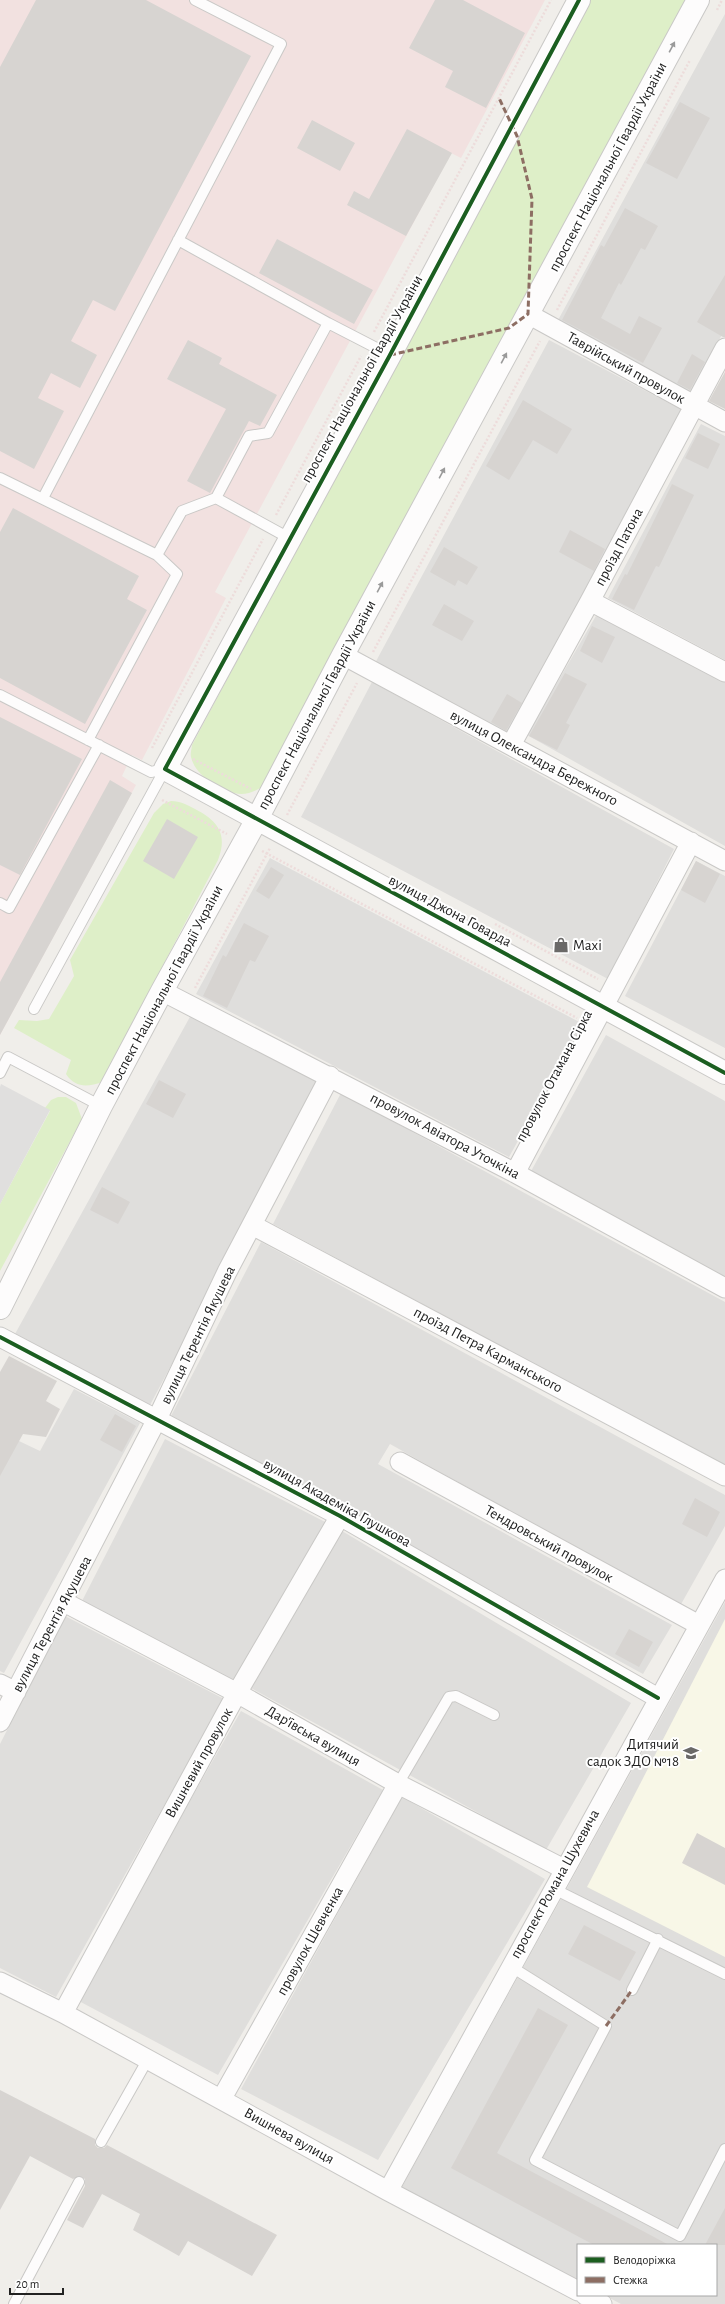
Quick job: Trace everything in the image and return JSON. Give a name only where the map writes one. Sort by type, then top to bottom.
[{"type":"street","name":"проспект Національної Гвардії України","points":[[165,769],[390,355],[579,0]]},
{"type":"street","name":"проспект Національної Гвардії України","points":[[0,1308],[101,1106],[162,990],[257,819],[343,655],[698,0]]},
{"type":"street","name":"Таврійський провулок","points":[[528,314],[725,422]]},
{"type":"street","name":"проїзд Патона","points":[[511,745],[590,601],[725,348]]},
{"type":"street","points":[[590,601],[725,672]]},
{"type":"street","name":"вулиця Олександра Бережного","points":[[343,655],[366,666],[725,861]]},
{"type":"street","name":"вулиця Джона Говарда","points":[[165,769],[257,819],[599,1018],[725,1073]]},
{"type":"street","name":"провулок Отамана Сірка","points":[[515,1173],[599,1018],[691,842]]},
{"type":"street","name":"провулок Авіатора Уточкіна","points":[[162,990],[515,1173],[725,1288]]},
{"type":"street","name":"вулиця Терентія Якушева","points":[[0,1722],[8,1688],[64,1602],[157,1419],[252,1225],[330,1076]]},
{"type":"street","name":"проїзд Петра Карманського","points":[[252,1225],[725,1476]]},
{"type":"street","name":"вулиця Академіка Глушкова","points":[[0,1337],[340,1516],[658,1698]]},
{"type":"street","name":"Тендровський провулок","points":[[400,1462],[699,1625]]},
{"type":"street","name":"Вишневий провулок","points":[[63,2013],[237,1693],[340,1516]]},
{"type":"street","name":"проспект Романа Шухевича","points":[[388,2191],[510,1966],[725,1579]]},
{"type":"street","name":"Дар'ївська вулиця","points":[[64,1602],[237,1693],[398,1784],[564,1869]]},
{"type":"street","name":"провулок Шевченка","points":[[222,2098],[398,1784]]},
{"type":"street","name":"Вишнева вулиця","points":[[0,1982],[63,2013],[222,2098],[388,2191],[577,2290]]},
{"type":"street","points":[[587,2296],[602,2304]]},
{"type":"lane","points":[[43,498],[281,44],[195,0]]},
{"type":"lane","points":[[178,240],[328,323],[390,355]]},
{"type":"lane","points":[[158,555],[182,511],[216,498],[249,436],[268,433],[328,323]]},
{"type":"lane","points":[[0,478],[158,555],[176,574],[88,740]]},
{"type":"lane","points":[[216,498],[290,538]]},
{"type":"lane","points":[[0,696],[151,772],[165,769]]},
{"type":"lane","points":[[0,903],[9,908],[99,745]]},
{"type":"lane","points":[[34,1009],[165,769]]},
{"type":"lane","points":[[0,1073],[8,1057],[101,1106]]},
{"type":"lane","points":[[398,1784],[449,1697],[456,1696],[494,1715]]},
{"type":"lane","points":[[554,1889],[725,1974]]},
{"type":"lane","points":[[632,1990],[658,1940]]},
{"type":"lane","points":[[510,1966],[606,2026],[535,2160],[680,2236],[725,2149]]},
{"type":"lane","points":[[101,2142],[148,2059]]},
{"type":"lane","points":[[14,2304],[79,2182]]},
{"type":"path","points":[[142,767],[551,0]]},
{"type":"path","points":[[715,14],[722,0]]},
{"type":"path","points":[[187,1003],[692,55]]},
{"type":"path","points":[[176,750],[290,810]]},
{"type":"path","points":[[152,794],[244,843],[599,1018]]},
{"type":"shaded area","points":[[0,0],[545,0],[461,158],[451,153],[215,592],[226,598],[142,760],[132,755],[122,776],[136,785],[0,1035]]},
{"type":"shaded area","points":[[725,14],[725,329],[690,394],[557,322]]},
{"type":"shaded area","points":[[549,340],[682,410],[509,737],[374,665]]},
{"type":"shaded area","points":[[701,424],[725,436],[725,660],[608,598]]},
{"type":"shaded area","points":[[597,614],[725,682],[725,846],[527,735]]},
{"type":"shaded area","points":[[372,682],[674,849],[608,979],[301,817]]},
{"type":"shaded area","points":[[270,858],[583,1024],[509,1157],[196,994]]},
{"type":"shaded area","points":[[696,861],[725,876],[725,1048],[625,996]]},
{"type":"shaded area","points":[[191,1015],[323,1080],[150,1405],[15,1334]]},
{"type":"shaded area","points":[[606,1035],[725,1101],[725,1281],[530,1173]]},
{"type":"shaded area","points":[[1,1084],[50,1110],[0,1204],[0,1087]]},
{"type":"shaded area","points":[[341,1093],[725,1302],[725,1466],[273,1224]]},
{"type":"shaded area","points":[[261,1242],[725,1495],[725,1526],[680,1606],[390,1444],[378,1464],[672,1625],[643,1674],[171,1416]]},
{"type":"shaded area","points":[[74,1389],[140,1423],[4,1673],[0,1671],[0,1432],[40,1451]]},
{"type":"shaded area","points":[[165,1439],[327,1523],[233,1683],[82,1601]]},
{"type":"shaded area","points":[[342,1531],[631,1703],[546,1850],[251,1688]]},
{"type":"shaded area","points":[[725,1602],[725,2304],[621,2304],[606,2296],[717,2296],[717,2244],[577,2244],[577,2280],[402,2187]]},
{"type":"shaded area","points":[[65,1616],[224,1699],[56,1997],[0,1968],[0,1744]]},
{"type":"shaded area","name":"Дитячий садок ЗДО №18","points":[[725,1619],[725,1957],[587,1887]]},
{"type":"shaded area","points":[[241,1711],[383,1790],[218,2075],[77,2000]]},
{"type":"shaded area","points":[[402,1797],[545,1879],[378,2160],[241,2089]]},
{"type":"green space","points":[[589,0],[686,0],[262,787],[252,792],[241,794],[218,787],[198,771],[191,755],[192,745]]},
{"type":"green space","points":[[171,801],[181,802],[210,818],[219,829],[222,843],[221,851],[218,860],[102,1082],[92,1085],[78,1084],[73,1082],[66,1074],[71,1060],[14,1028],[19,1020],[37,1021],[49,1019],[74,976],[70,960],[154,813],[163,804]]},
{"type":"green space","points":[[58,1097],[66,1097],[76,1103],[82,1119],[0,1271],[0,1204],[50,1111],[45,1108],[51,1100]]},
{"type":"building","points":[[36,0],[146,0],[251,56],[115,311],[93,300],[71,341],[97,355],[80,388],[51,373],[38,398],[64,411],[34,469],[0,451],[0,67]]},
{"type":"building","points":[[435,0],[463,0],[525,33],[486,108],[445,87],[453,71],[409,48]]},
{"type":"building","points":[[680,102],[710,118],[677,179],[646,163]]},
{"type":"building","points":[[312,120],[355,143],[340,171],[297,148]]},
{"type":"building","points":[[407,129],[452,153],[406,236],[347,205],[354,191],[369,199]]},
{"type":"building","points":[[625,208],[658,226],[645,250],[641,248],[621,285],[619,283],[601,318],[630,334],[639,316],[662,328],[643,363],[562,320],[601,245],[604,247]]},
{"type":"building","points":[[277,239],[373,290],[354,324],[259,273]]},
{"type":"building","points":[[725,275],[725,337],[723,337],[697,322]]},
{"type":"building","points":[[188,340],[222,358],[219,364],[277,395],[260,426],[249,421],[210,493],[187,481],[226,409],[167,379]]},
{"type":"building","points":[[692,354],[705,362],[690,390],[677,383]]},
{"type":"building","points":[[725,372],[725,409],[709,401]]},
{"type":"building","points":[[523,400],[572,429],[557,454],[533,440],[509,480],[486,466]]},
{"type":"building","points":[[698,433],[720,444],[708,469],[685,458]]},
{"type":"building","points":[[672,484],[694,495],[659,567],[656,566],[634,610],[612,599],[625,574],[627,575]]},
{"type":"building","points":[[13,508],[139,576],[127,599],[147,610],[85,724],[0,678],[0,532]]},
{"type":"building","points":[[570,530],[605,549],[594,571],[559,552]]},
{"type":"building","points":[[444,547],[478,567],[467,585],[458,580],[455,586],[430,572]]},
{"type":"building","points":[[444,604],[474,621],[462,641],[432,625]]},
{"type":"building","points":[[592,626],[615,637],[602,663],[580,651]]},
{"type":"building","points":[[565,673],[587,684],[566,723],[570,725],[557,750],[529,736]]},
{"type":"building","points":[[507,694],[522,703],[506,731],[491,722]]},
{"type":"building","points":[[0,717],[82,759],[20,875],[0,865]]},
{"type":"building","points":[[110,780],[132,793],[0,1035],[0,982]]},
{"type":"building","points":[[167,819],[198,837],[174,879],[143,861]]},
{"type":"building","points":[[696,861],[720,874],[705,903],[681,890]]},
{"type":"building","points":[[271,867],[284,875],[269,899],[256,891]]},
{"type":"building","points":[[244,923],[269,936],[255,962],[250,960],[227,1008],[203,996],[223,955],[226,957]]},
{"type":"building","points":[[159,1080],[186,1094],[173,1118],[146,1104]]},
{"type":"building","points":[[102,1187],[130,1202],[118,1224],[90,1210]]},
{"type":"building","points":[[9,1356],[57,1381],[46,1401],[60,1409],[46,1437],[23,1434],[0,1476],[0,1372]]},
{"type":"building","points":[[115,1414],[136,1426],[122,1452],[100,1440]]},
{"type":"building","points":[[695,1498],[720,1512],[707,1537],[682,1524]]},
{"type":"building","points":[[629,1629],[653,1642],[639,1667],[615,1654]]},
{"type":"building","points":[[697,1833],[725,1848],[725,1885],[682,1863]]},
{"type":"building","points":[[584,1925],[636,1952],[620,1981],[568,1954]]},
{"type":"building","points":[[538,2008],[568,2025],[497,2153],[667,2244],[592,2244],[451,2168]]},
{"type":"building","points":[[0,2090],[95,2139],[95,2145],[98,2148],[104,2148],[107,2145],[277,2235],[252,2276],[188,2241],[179,2256],[133,2230],[140,2214],[102,2194],[83,2228],[67,2220],[85,2186],[85,2179],[79,2176],[73,2179],[30,2156],[0,2210]]},
{"type":"building","points":[[725,2208],[725,2245],[706,2244]]},
{"type":"marked path","points":[[390,355],[509,328],[528,314],[532,199],[517,136],[499,98]]},
{"type":"marked path","points":[[606,2026],[632,1990]]},
{"type":"cycle path","points":[[579,0],[390,355],[165,769],[725,1073]]},
{"type":"cycle path","points":[[0,1337],[340,1516],[658,1698]]},
{"type":"place","name":"Maxi","points":[[561,945]]},
{"type":"place","name":"Дитячий садок ЗДО №18","points":[[691,1753]]}]
